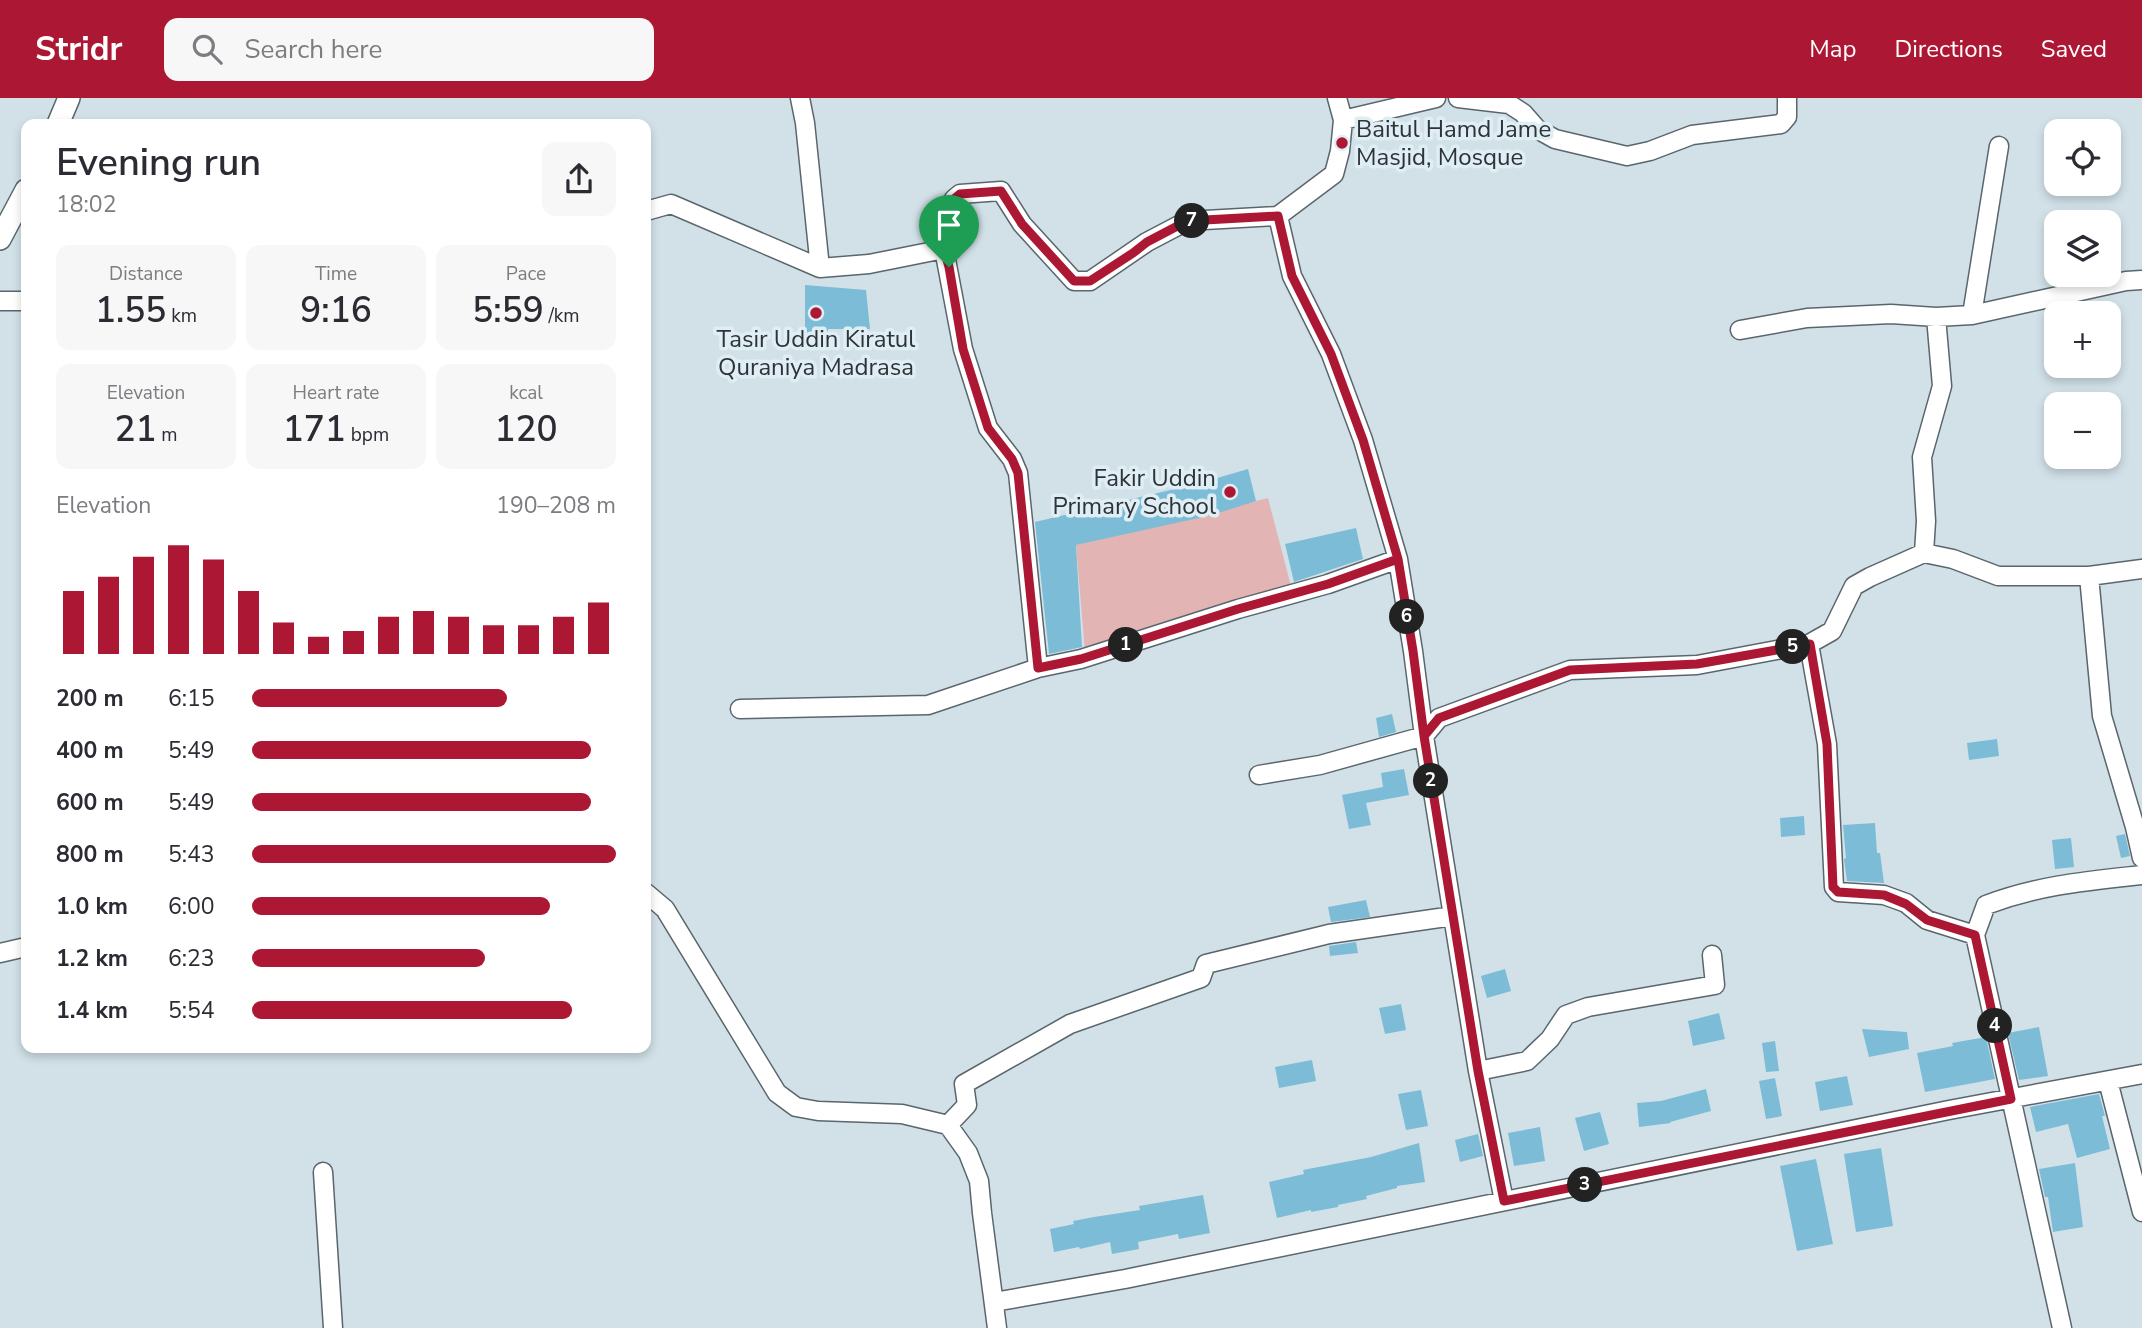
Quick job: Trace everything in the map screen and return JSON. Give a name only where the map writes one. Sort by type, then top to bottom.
[{"type":"main road","points":[[60,119],[69,98]]},
{"type":"main road","points":[[0,239],[21,199]]},
{"type":"street","points":[[800,98],[820,268]]},
{"type":"street","points":[[1038,668],[1018,473],[1012,459],[988,428],[963,349],[944,249],[954,199],[960,194],[1001,191],[1022,224],[1074,281],[1090,281],[1147,242],[1187,221],[1278,216],[1334,174],[1340,151],[1343,120],[1337,98]]},
{"type":"street","points":[[1343,120],[1436,98]]},
{"type":"street","points":[[1458,98],[1509,104],[1523,113],[1537,128],[1555,139],[1627,156],[1650,151],[1692,135],[1781,124],[1787,117],[1787,98]]},
{"type":"street","points":[[1972,315],[1999,146]]},
{"type":"street","points":[[651,210],[671,204],[820,268],[869,264],[944,249]]},
{"type":"street","points":[[1278,216],[1292,276],[1331,354],[1363,440],[1398,559],[1478,1071],[1504,1201]]},
{"type":"street","points":[[1740,330],[1807,318],[1891,314],[1936,317],[1972,315],[2126,281],[2142,280]]},
{"type":"street","points":[[0,301],[21,302]]},
{"type":"street","points":[[1924,553],[1926,520],[1922,457],[1942,386],[1936,317]]},
{"type":"street","points":[[1259,775],[1320,765],[1424,736],[1439,718],[1570,670],[1697,664],[1810,644],[1832,631],[1854,586],[1924,553],[1953,559],[1998,576],[2090,576],[2142,569]]},
{"type":"street","points":[[740,709],[929,705],[1038,668],[1081,659],[1238,609],[1328,584],[1398,559]]},
{"type":"street","points":[[2090,576],[2102,716],[2142,859]]},
{"type":"street","points":[[1810,644],[1827,744],[1833,887],[1838,892],[1884,895],[1906,904],[1927,920],[1975,935]]},
{"type":"street","points":[[2062,1328],[1975,935],[1986,905],[2015,894],[2052,885],[2142,875]]},
{"type":"street","points":[[651,896],[665,909],[777,1093],[796,1107],[818,1111],[901,1114],[948,1125],[968,1153],[979,1181],[997,1328]]},
{"type":"street","points":[[948,1125],[967,1105],[964,1084],[1070,1024],[1201,978],[1206,964],[1329,934],[1453,916]]},
{"type":"street","points":[[0,953],[21,948]]},
{"type":"street","points":[[1478,1071],[1527,1061],[1550,1039],[1566,1015],[1588,1007],[1715,985],[1712,955]]},
{"type":"street","points":[[994,1302],[1125,1279],[2142,1074]]},
{"type":"street","points":[[2108,1081],[2142,1212]]},
{"type":"street","points":[[323,1172],[333,1328]]},
{"type":"shaded area","points":[[1268,498],[1292,590],[1085,652],[1076,545]]},
{"type":"building","points":[[805,285],[866,290],[870,329],[828,329],[827,341],[805,340]]},
{"type":"building","points":[[1248,469],[1256,501],[1212,515],[1076,545],[1082,647],[1049,654],[1035,522]]},
{"type":"building","points":[[1356,528],[1363,559],[1294,582],[1285,544]]},
{"type":"building","points":[[1392,714],[1396,732],[1379,737],[1376,718]]},
{"type":"building","points":[[1997,739],[1999,756],[1969,760],[1967,743]]},
{"type":"building","points":[[1404,769],[1409,795],[1366,803],[1371,825],[1349,829],[1342,795],[1383,787],[1381,773]]},
{"type":"building","points":[[1804,816],[1805,835],[1781,837],[1780,818]]},
{"type":"building","points":[[1875,823],[1877,853],[1880,853],[1884,883],[1847,881],[1843,825]]},
{"type":"building","points":[[2125,834],[2130,856],[2121,858],[2116,836]]},
{"type":"building","points":[[2071,838],[2074,867],[2055,869],[2052,840]]},
{"type":"building","points":[[1366,900],[1370,917],[1331,922],[1328,907]]},
{"type":"building","points":[[1356,942],[1358,953],[1330,956],[1329,946]]},
{"type":"building","points":[[1505,969],[1511,991],[1487,998],[1481,976]]},
{"type":"building","points":[[1401,1004],[1406,1030],[1385,1034],[1379,1008]]},
{"type":"building","points":[[1719,1013],[1725,1039],[1693,1046],[1688,1021]]},
{"type":"building","points":[[2039,1027],[2048,1076],[2019,1080],[2008,1033]]},
{"type":"building","points":[[1862,1029],[1907,1032],[1909,1049],[1869,1057]]},
{"type":"building","points":[[1986,1037],[1995,1079],[1925,1092],[1917,1053]]},
{"type":"building","points":[[1775,1041],[1779,1071],[1766,1072],[1762,1043]]},
{"type":"building","points":[[1312,1060],[1316,1081],[1279,1088],[1275,1067]]},
{"type":"building","points":[[1847,1076],[1853,1105],[1820,1111],[1815,1082]]},
{"type":"building","points":[[1775,1078],[1782,1116],[1766,1119],[1759,1081]]},
{"type":"building","points":[[1706,1089],[1711,1111],[1671,1123],[1639,1127],[1637,1103],[1661,1101]]},
{"type":"building","points":[[1421,1090],[1428,1126],[1406,1130],[1398,1094]]},
{"type":"building","points":[[2099,1094],[2110,1149],[2077,1158],[2068,1124],[2036,1132],[2030,1107]]},
{"type":"building","points":[[1600,1112],[1609,1144],[1584,1151],[1575,1118]]},
{"type":"building","points":[[1540,1127],[1545,1161],[1514,1166],[1508,1133]]},
{"type":"building","points":[[1478,1134],[1483,1156],[1460,1162],[1455,1140]]},
{"type":"building","points":[[1419,1143],[1425,1182],[1397,1186],[1366,1196],[1367,1199],[1338,1207],[1277,1218],[1269,1182],[1304,1174],[1303,1170],[1371,1157]]},
{"type":"building","points":[[1881,1148],[1893,1226],[1856,1232],[1844,1154]]},
{"type":"building","points":[[1816,1159],[1833,1244],[1797,1251],[1780,1166]]},
{"type":"building","points":[[2075,1163],[2083,1227],[2053,1232],[2048,1197],[2045,1197],[2039,1169]]},
{"type":"building","points":[[1203,1195],[1210,1233],[1179,1239],[1178,1234],[1138,1242],[1139,1249],[1112,1254],[1110,1242],[1054,1252],[1050,1229],[1074,1224],[1073,1221],[1140,1210],[1139,1206]]},
{"type":"place","name":"Baitul Hamd Jame Masjid, Mosque","points":[[1342,143]]},
{"type":"place","name":"Tasir Uddin Kiratul Quraniya Madrasa","points":[[816,313]]},
{"type":"place","name":"Fakir Uddin Primary School","points":[[1230,492]]},
{"type":"route","points":[[949,267],[944,249],[954,199],[960,194],[1001,191],[1022,224],[1074,281],[1090,281],[1147,242],[1187,221],[1278,216],[1292,276],[1331,354],[1363,440],[1398,559],[1413,651],[1424,736],[1439,718],[1570,670],[1697,664],[1810,644],[1827,744],[1833,887],[1838,892],[1884,895],[1906,904],[1927,920],[1975,935],[2011,1099],[1504,1201],[1478,1071],[1424,736],[1398,559],[1328,584],[1238,609],[1081,659],[1038,668],[1018,473],[1012,459],[988,428],[963,349],[949,267]]}]
